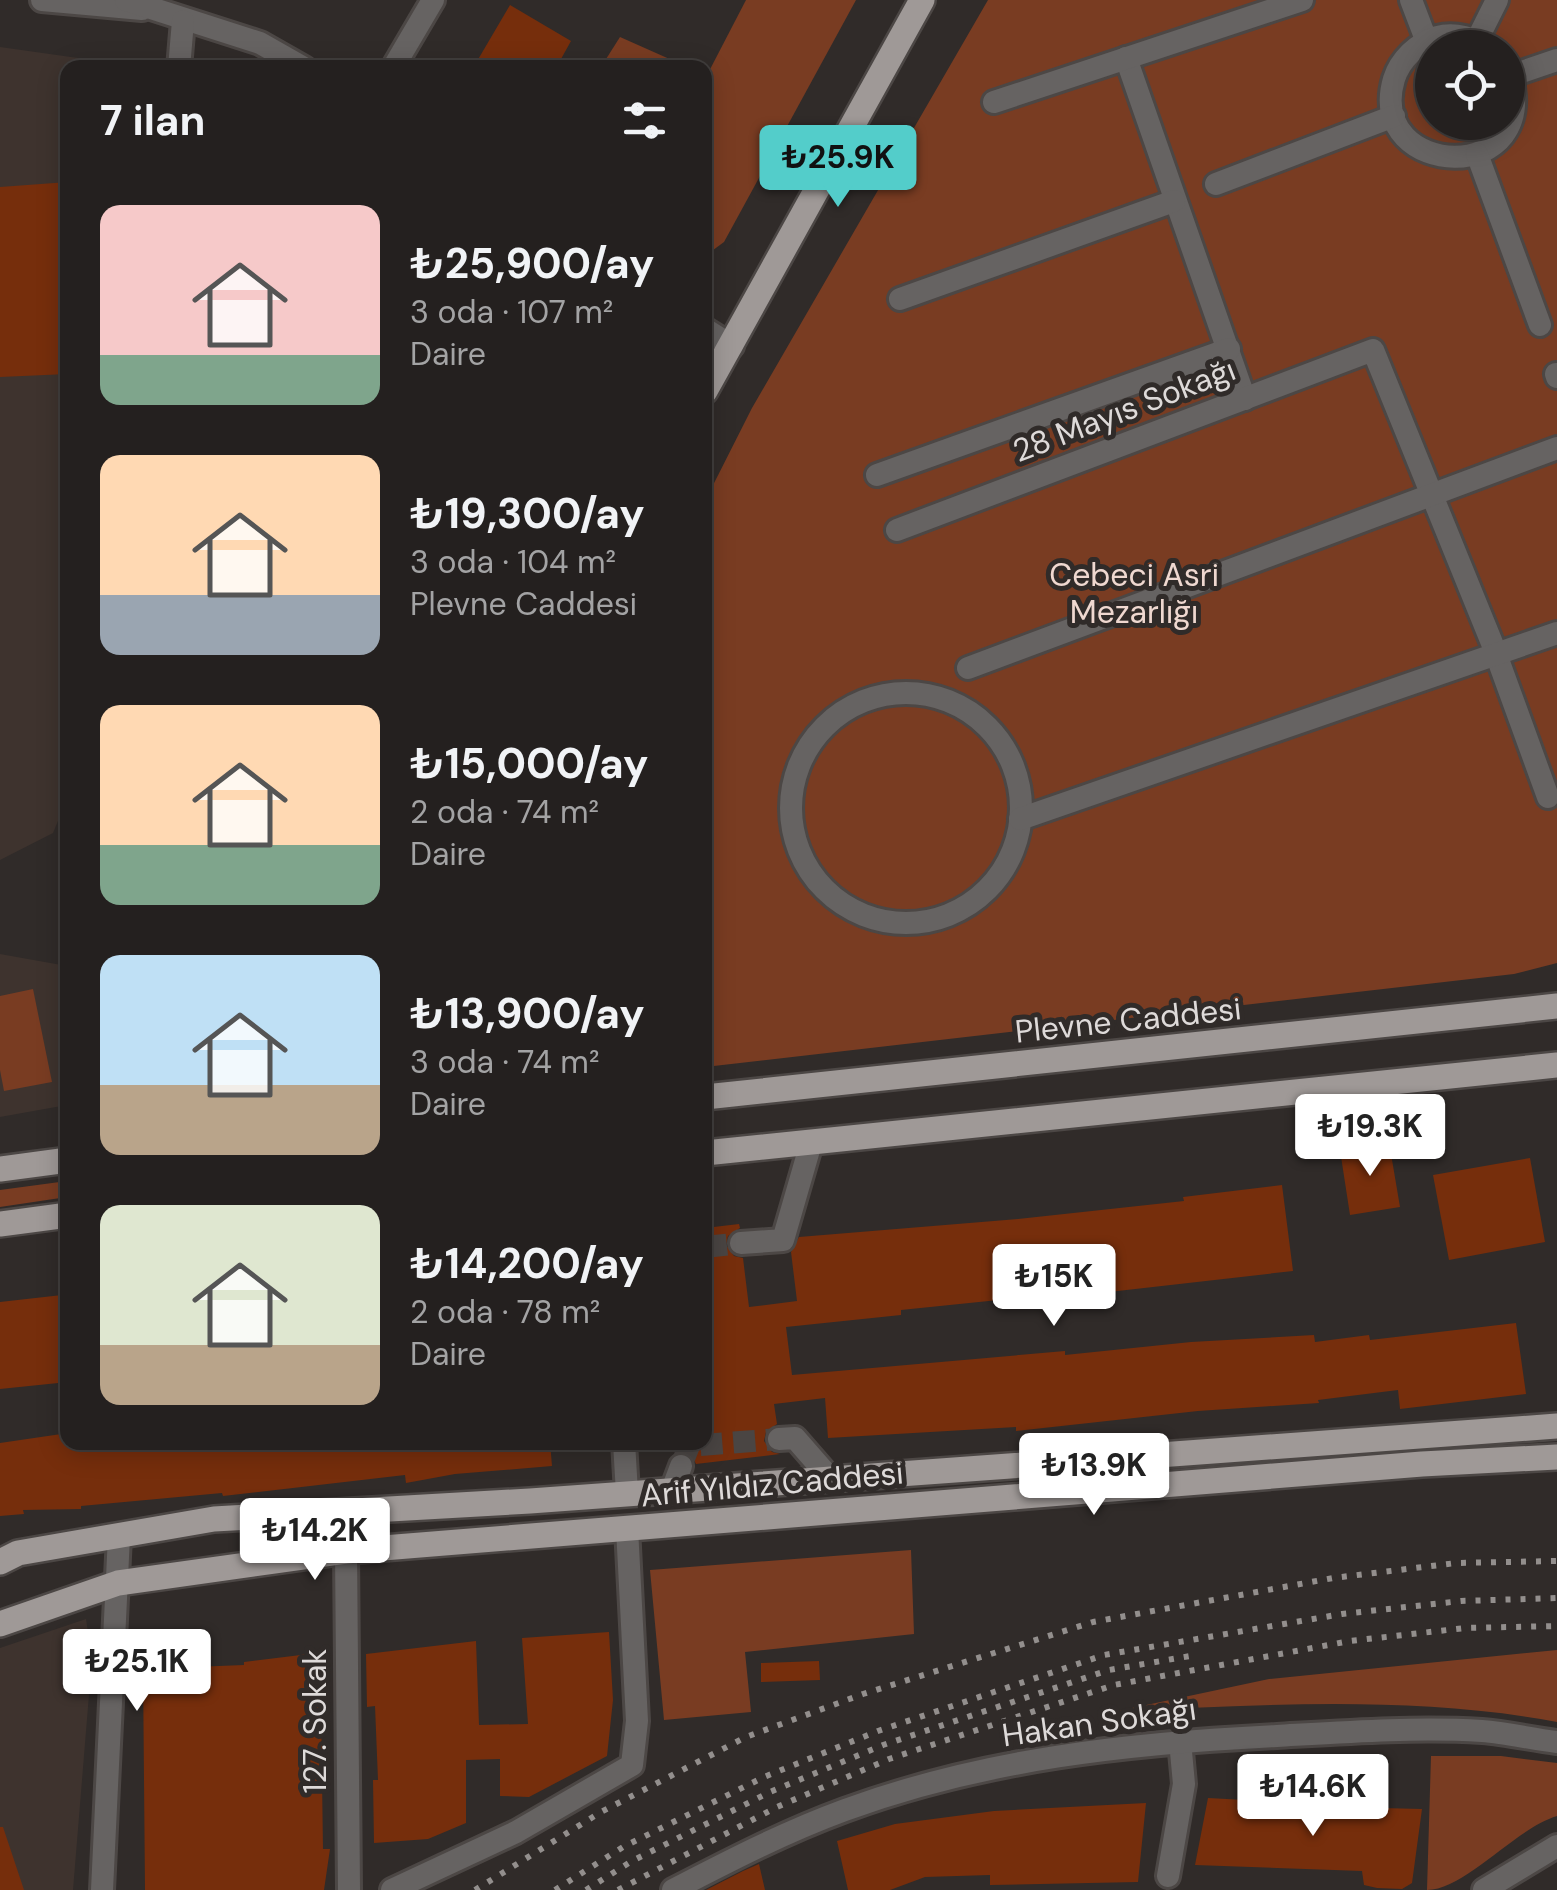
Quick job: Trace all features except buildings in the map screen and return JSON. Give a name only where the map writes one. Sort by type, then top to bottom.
[{"type":"main road","points":[[712,380],[922,0]]},
{"type":"main road","name":"Plevne Caddesi","points":[[712,1095],[1557,1006]]},
{"type":"main road","points":[[712,1152],[1557,1064]]},
{"type":"main road","points":[[0,1169],[60,1161]]},
{"type":"main road","points":[[0,1224],[60,1216]]},
{"type":"main road","name":"Arif Yıldız Caddesi","points":[[0,1562],[18,1553],[214,1519],[1557,1426]]},
{"type":"main road","name":"Arif Yıldız Caddesi","points":[[0,1624],[118,1584],[346,1551],[1402,1466],[1557,1457]]},
{"type":"street","points":[[42,0],[151,10]]},
{"type":"street","points":[[126,0],[260,43],[290,60]]},
{"type":"street","points":[[398,60],[432,0]]},
{"type":"street","points":[[994,102],[1302,0]]},
{"type":"street","points":[[1412,0],[1423,30]]},
{"type":"street","points":[[1487,30],[1496,0]]},
{"type":"street","points":[[180,60],[183,21]]},
{"type":"street","points":[[259,60],[260,43]]},
{"type":"street","points":[[1415,51],[1404,59],[1394,77],[1391,96],[1394,116],[1403,134],[1426,152],[1456,159],[1476,154],[1496,140]]},
{"type":"street","points":[[1126,58],[1245,399]]},
{"type":"street","points":[[1525,68],[1557,60]]},
{"type":"street","points":[[1216,184],[1394,116]]},
{"type":"street","points":[[1476,154],[1540,325]]},
{"type":"street","points":[[900,299],[1174,201]]},
{"type":"street","points":[[712,333],[732,346]]},
{"type":"street","points":[[877,476],[1228,349]]},
{"type":"street","name":"28 Mayıs Sokağı","points":[[897,530],[1374,350],[1430,495]]},
{"type":"street","points":[[968,668],[1557,448]]},
{"type":"street","points":[[1430,495],[1548,797]]},
{"type":"street","points":[[1020,819],[1557,633]]},
{"type":"street","points":[[895,693],[934,696],[970,712],[999,739],[1016,772],[1020,819],[1016,844],[999,877],[972,902],[939,918],[902,923],[866,916],[834,898],[809,871],[793,835],[791,796],[802,758],[824,726],[857,703],[895,693]]},
{"type":"street","points":[[742,1243],[782,1240],[811,1143]]},
{"type":"street","points":[[778,1439],[795,1438],[829,1477]]},
{"type":"street","points":[[624,1450],[627,1493]]},
{"type":"street","points":[[672,1490],[682,1466]]},
{"type":"street","points":[[392,1890],[516,1832],[632,1765],[637,1721],[627,1528]]},
{"type":"street","points":[[102,1890],[119,1536]]},
{"type":"street","name":"127. Sokak","points":[[346,1551],[348,1890]]},
{"type":"street","name":"Hakan Sokağı","points":[[673,1890],[844,1810],[944,1780],[1055,1756],[1180,1741],[1357,1732],[1482,1732],[1557,1742]]},
{"type":"street","points":[[1168,1876],[1184,1784],[1180,1741]]},
{"type":"street","points":[[1484,1890],[1557,1846]]},
{"type":"shaded area","points":[[0,47],[92,60],[60,60],[60,816],[53,833],[0,860]]},
{"type":"shaded area","points":[[0,954],[60,965],[60,1106],[0,1117]]},
{"type":"shaded area","points":[[86,1619],[92,1658],[73,1890],[0,1890],[0,1648]]},
{"type":"green space","points":[[746,0],[856,0],[724,242],[712,251],[712,66]]},
{"type":"green space","name":"Cebeci Asri Mezarlığı","points":[[988,0],[1557,0],[1557,963],[1514,974],[712,1066],[712,487],[752,408]]},
{"type":"green space","points":[[620,37],[672,60],[605,60]]},
{"type":"green space","points":[[33,989],[52,1082],[4,1091],[0,1070],[0,996]]},
{"type":"green space","points":[[60,1182],[60,1198],[0,1207],[0,1190]]},
{"type":"green space","points":[[911,1550],[914,1634],[745,1652],[751,1712],[664,1720],[650,1570]]},
{"type":"green space","points":[[1557,1650],[1557,1722],[1393,1705],[1118,1711],[1269,1679]]},
{"type":"green space","points":[[1431,1756],[1501,1756],[1557,1763],[1557,1816],[1525,1833],[1458,1880],[1427,1890]]},
{"type":"tunnel","points":[[712,1246],[741,1243]]},
{"type":"tunnel","points":[[712,1444],[779,1439]]},
{"type":"tunnel","points":[[681,1466],[687,1450]]},
{"type":"railway","points":[[475,1890],[601,1812],[746,1737],[863,1694],[1093,1622],[1333,1578],[1456,1563],[1557,1561]]},
{"type":"railway","points":[[555,1890],[623,1847],[764,1777],[878,1731],[1104,1655],[1342,1614],[1461,1601],[1557,1598]]},
{"type":"railway","points":[[618,1890],[777,1807],[889,1759],[1114,1685],[1350,1641],[1465,1628],[1557,1626]]},
{"type":"railway","points":[[586,1890],[632,1861],[770,1792],[883,1745],[1109,1670],[1190,1656]]}]
